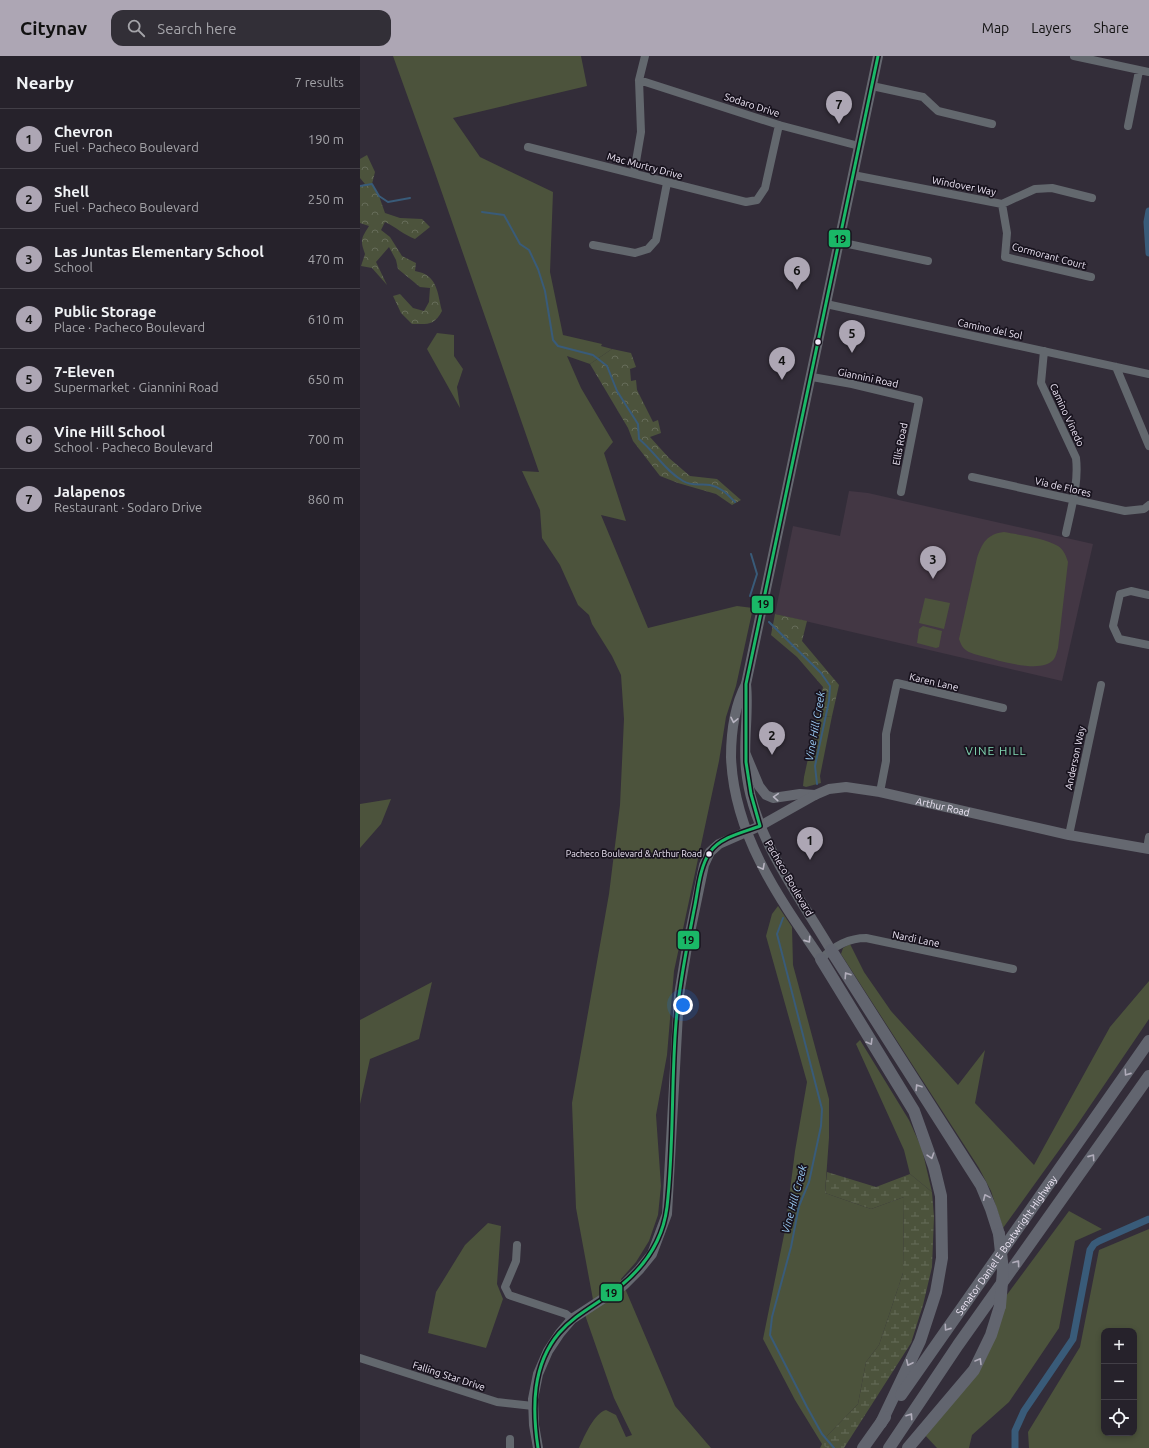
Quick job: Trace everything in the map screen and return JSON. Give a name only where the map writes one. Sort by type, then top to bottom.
[{"type":"highway","points":[[831,950],[981,1185],[999,1234],[1003,1271],[1000,1306],[988,1341],[974,1370],[908,1448]]},
{"type":"highway","points":[[821,959],[914,1111],[934,1167],[941,1196],[942,1258],[936,1292],[920,1341],[881,1423]]},
{"type":"highway","name":"Senator Daniel E Boatwright Highway","points":[[863,1448],[1149,1041]]},
{"type":"highway","name":"Senator Daniel E Boatwright Highway","points":[[889,1448],[958,1345],[1149,1076]]},
{"type":"main road","name":"Pacheco Boulevard","points":[[821,959],[778,894],[746,832],[741,817],[732,772],[732,725],[739,697],[746,684],[812,376],[878,56]]},
{"type":"main road","name":"Pacheco Boulevard","points":[[746,684],[748,700],[745,754],[748,790],[760,826],[831,950]]},
{"type":"main road","points":[[745,754],[759,786],[766,795],[773,798],[800,794],[815,795]]},
{"type":"main road","name":"Arthur Road","points":[[746,832],[760,826],[815,795],[829,789],[846,787],[880,792],[1069,835],[1148,849]]},
{"type":"main road","points":[[538,1448],[534,1425],[533,1406],[538,1374],[548,1351],[560,1333],[572,1320],[624,1285],[639,1270],[652,1254],[667,1214],[679,995],[687,947],[704,865],[710,852],[719,844],[746,832]]},
{"type":"street","points":[[634,173],[641,132],[640,80],[645,56]]},
{"type":"street","points":[[1074,56],[1149,72]]},
{"type":"street","points":[[1128,126],[1139,71]]},
{"type":"street","name":"Sodaro Drive","points":[[640,80],[779,125],[859,146]]},
{"type":"street","points":[[872,86],[923,97],[938,111],[992,124]]},
{"type":"street","name":"Mac Murtry Drive","points":[[528,147],[746,202],[757,200],[765,188],[779,125]]},
{"type":"street","name":"Windover Way","points":[[853,175],[1002,204],[1035,189],[1046,188],[1052,188],[1092,198]]},
{"type":"street","points":[[593,245],[635,253],[648,249],[656,240],[667,183]]},
{"type":"street","name":"Cormorant Court","points":[[1002,204],[1007,233],[1005,257],[1091,277]]},
{"type":"street","points":[[839,242],[928,261]]},
{"type":"street","name":"Camino del Sol","points":[[826,304],[1149,374]]},
{"type":"street","name":"Camino Vinedo","points":[[1044,351],[1041,383],[1076,458],[1077,468],[1073,499],[1066,533]]},
{"type":"street","points":[[1116,367],[1149,446]]},
{"type":"street","name":"Giannini Road","points":[[812,376],[919,400]]},
{"type":"street","name":"Ellis Road","points":[[901,492],[919,400]]},
{"type":"street","name":"Via de Flores","points":[[972,477],[1125,512],[1144,509],[1149,505]]},
{"type":"street","points":[[1149,595],[1131,591],[1120,594],[1113,626],[1120,639],[1149,644]]},
{"type":"street","name":"Karen Lane","points":[[880,792],[886,761],[886,734],[897,683],[1003,708]]},
{"type":"street","name":"Anderson Way","points":[[1069,835],[1101,685]]},
{"type":"street","points":[[1148,849],[1149,837]]},
{"type":"street","name":"Nardi Lane","points":[[821,959],[831,950],[848,940],[866,938],[1013,969]]},
{"type":"street","points":[[517,1245],[516,1261],[505,1287],[509,1295],[566,1314],[572,1320]]},
{"type":"street","name":"Falling Star Drive","points":[[360,1358],[497,1402],[533,1406]]},
{"type":"street","points":[[510,1439],[510,1448]]},
{"type":"shaded area","points":[[849,491],[868,493],[1093,544],[1062,681],[775,614],[793,526],[840,536]]},
{"type":"green space","points":[[393,56],[581,56],[587,86],[453,118],[480,157],[553,192],[550,272],[563,335],[602,344],[601,346],[612,349],[590,364],[567,356],[581,388],[613,442],[604,453],[626,521],[601,515],[648,628],[737,606],[753,608],[736,686],[726,717],[719,761],[674,971],[667,1055],[656,1115],[661,1186],[658,1215],[649,1241],[636,1262],[621,1279],[675,1406],[711,1448],[579,1448],[594,1420],[606,1410],[616,1415],[626,1437],[632,1435],[614,1398],[584,1312],[594,1305],[576,1208],[572,1103],[609,894],[620,805],[624,719],[621,675],[612,656],[592,624],[589,615],[578,605],[560,565],[542,538],[540,510],[522,471],[539,472]]},
{"type":"green space","points":[[367,155],[375,172],[372,184],[379,196],[385,213],[400,218],[422,219],[430,227],[415,239],[385,222],[381,230],[390,237],[402,256],[416,263],[415,271],[428,276],[435,285],[442,311],[433,322],[412,324],[401,313],[393,296],[400,294],[413,308],[424,311],[429,302],[430,288],[420,287],[398,269],[396,260],[389,247],[376,262],[387,285],[372,268],[361,266],[365,254],[362,246],[362,240],[369,226],[360,223],[360,186],[365,184],[360,178],[360,159]]},
{"type":"green space","points":[[437,333],[454,335],[454,356],[463,369],[457,387],[460,408],[427,349]]},
{"type":"green space","points":[[612,349],[631,353],[636,367],[630,369],[631,381],[636,380],[637,390],[653,422],[658,420],[661,433],[650,437],[669,458],[690,476],[717,479],[741,500],[732,505],[716,494],[660,476],[633,441],[628,428],[590,364]]},
{"type":"green space","points":[[1004,532],[1032,537],[1053,543],[1062,549],[1066,555],[1068,562],[1058,648],[1054,659],[1048,664],[1028,666],[1004,662],[974,654],[964,649],[959,639],[979,553],[983,544],[989,537]]},
{"type":"green space","points":[[925,598],[950,603],[944,629],[919,623]]},
{"type":"green space","points":[[775,614],[807,621],[802,641],[839,685],[832,716],[817,717],[823,687],[797,657],[771,635]]},
{"type":"green space","points":[[923,626],[942,631],[939,647],[936,648],[917,643],[919,629]]},
{"type":"green space","points":[[832,716],[820,776],[821,783],[806,787],[803,786],[817,717]]},
{"type":"green space","points":[[391,799],[381,824],[360,848],[360,804]]},
{"type":"green space","points":[[778,906],[792,927],[793,965],[829,1099],[829,1138],[825,1193],[871,1209],[904,1197],[903,1273],[879,1345],[866,1362],[858,1404],[828,1435],[823,1444],[827,1448],[820,1448],[822,1444],[795,1400],[763,1339],[785,1230],[795,1151],[807,1082],[766,936],[772,914]]},
{"type":"green space","points":[[850,944],[864,972],[891,1011],[958,1085],[985,1050],[975,1103],[1034,1165],[1110,1027],[1149,981],[1149,1019],[1075,1128],[1003,1228],[991,1191],[979,1168],[841,954],[843,948]]},
{"type":"green space","points":[[432,982],[419,1039],[370,1059],[360,1104],[360,1020]]},
{"type":"green space","points":[[860,1040],[909,1120],[922,1149],[932,1192],[910,1174],[904,1150],[856,1044]]},
{"type":"green space","points":[[827,1172],[876,1187],[910,1174],[932,1192],[934,1217],[932,1267],[923,1305],[911,1343],[844,1448],[827,1448],[822,1444],[828,1435],[858,1404],[866,1362],[879,1345],[903,1273],[904,1197],[871,1209],[825,1193]]},
{"type":"green space","points":[[1069,1211],[1102,1229],[1075,1241],[1059,1328],[1009,1402],[972,1435],[969,1448],[937,1448],[922,1432],[956,1392],[1006,1296]]},
{"type":"green space","points":[[488,1223],[501,1226],[497,1284],[503,1299],[486,1348],[428,1333],[436,1292],[465,1245]]},
{"type":"green space","points":[[1149,1229],[1149,1448],[1029,1448],[1028,1432],[1080,1347],[1099,1250]]},
{"type":"waterway","name":"Vine Hill Creek","points":[[360,186],[372,184],[379,196],[388,202],[410,198]]},
{"type":"waterway","points":[[1149,211],[1147,222],[1149,253]]},
{"type":"waterway","points":[[482,212],[504,215],[520,244],[529,250],[538,269],[545,291],[553,340],[558,346],[593,355],[607,366],[617,391],[638,424],[639,439],[665,467],[683,481],[690,484],[707,484],[714,486],[724,492],[735,502]]},
{"type":"waterway","name":"Vine Hill Creek","points":[[750,596],[757,574],[751,554]]},
{"type":"waterway","name":"Vine Hill Creek","points":[[769,622],[821,673],[830,686],[829,701],[815,766],[817,784]]},
{"type":"waterway","name":"Vine Hill Creek","points":[[783,918],[777,934],[822,1109],[821,1126],[809,1182],[799,1206],[791,1247],[772,1317],[770,1335],[822,1434],[834,1448]]},
{"type":"waterway","points":[[1015,1448],[1015,1431],[1024,1411],[1073,1339],[1090,1250],[1094,1244],[1099,1241],[1149,1219]]},
{"type":"transit line","name":"19","points":[[538,1448],[535,1418],[536,1388],[543,1359],[550,1345],[569,1323],[616,1290],[637,1271],[653,1248],[660,1235],[664,1222],[667,1207],[671,1161],[673,1069],[676,1023],[679,994],[699,880],[706,858],[714,847],[726,839],[760,826],[751,794],[746,762],[746,684],[878,56]]},
{"type":"place","name":"Jalapenos","points":[[839,124]]},
{"type":"place","name":"Vine Hill School","points":[[797,290]]},
{"type":"place","name":"7-Eleven","points":[[852,353]]},
{"type":"place","name":"Public Storage","points":[[782,380]]},
{"type":"place","name":"Las Juntas Elementary School","points":[[933,579]]},
{"type":"place","name":"Shell","points":[[772,755]]},
{"type":"place","name":"Pacheco Boulevard & Arthur Road","points":[[709,854]]},
{"type":"place","name":"Chevron","points":[[810,860]]},
{"type":"district","name":"VINE HILL","points":[[996,750]]}]
